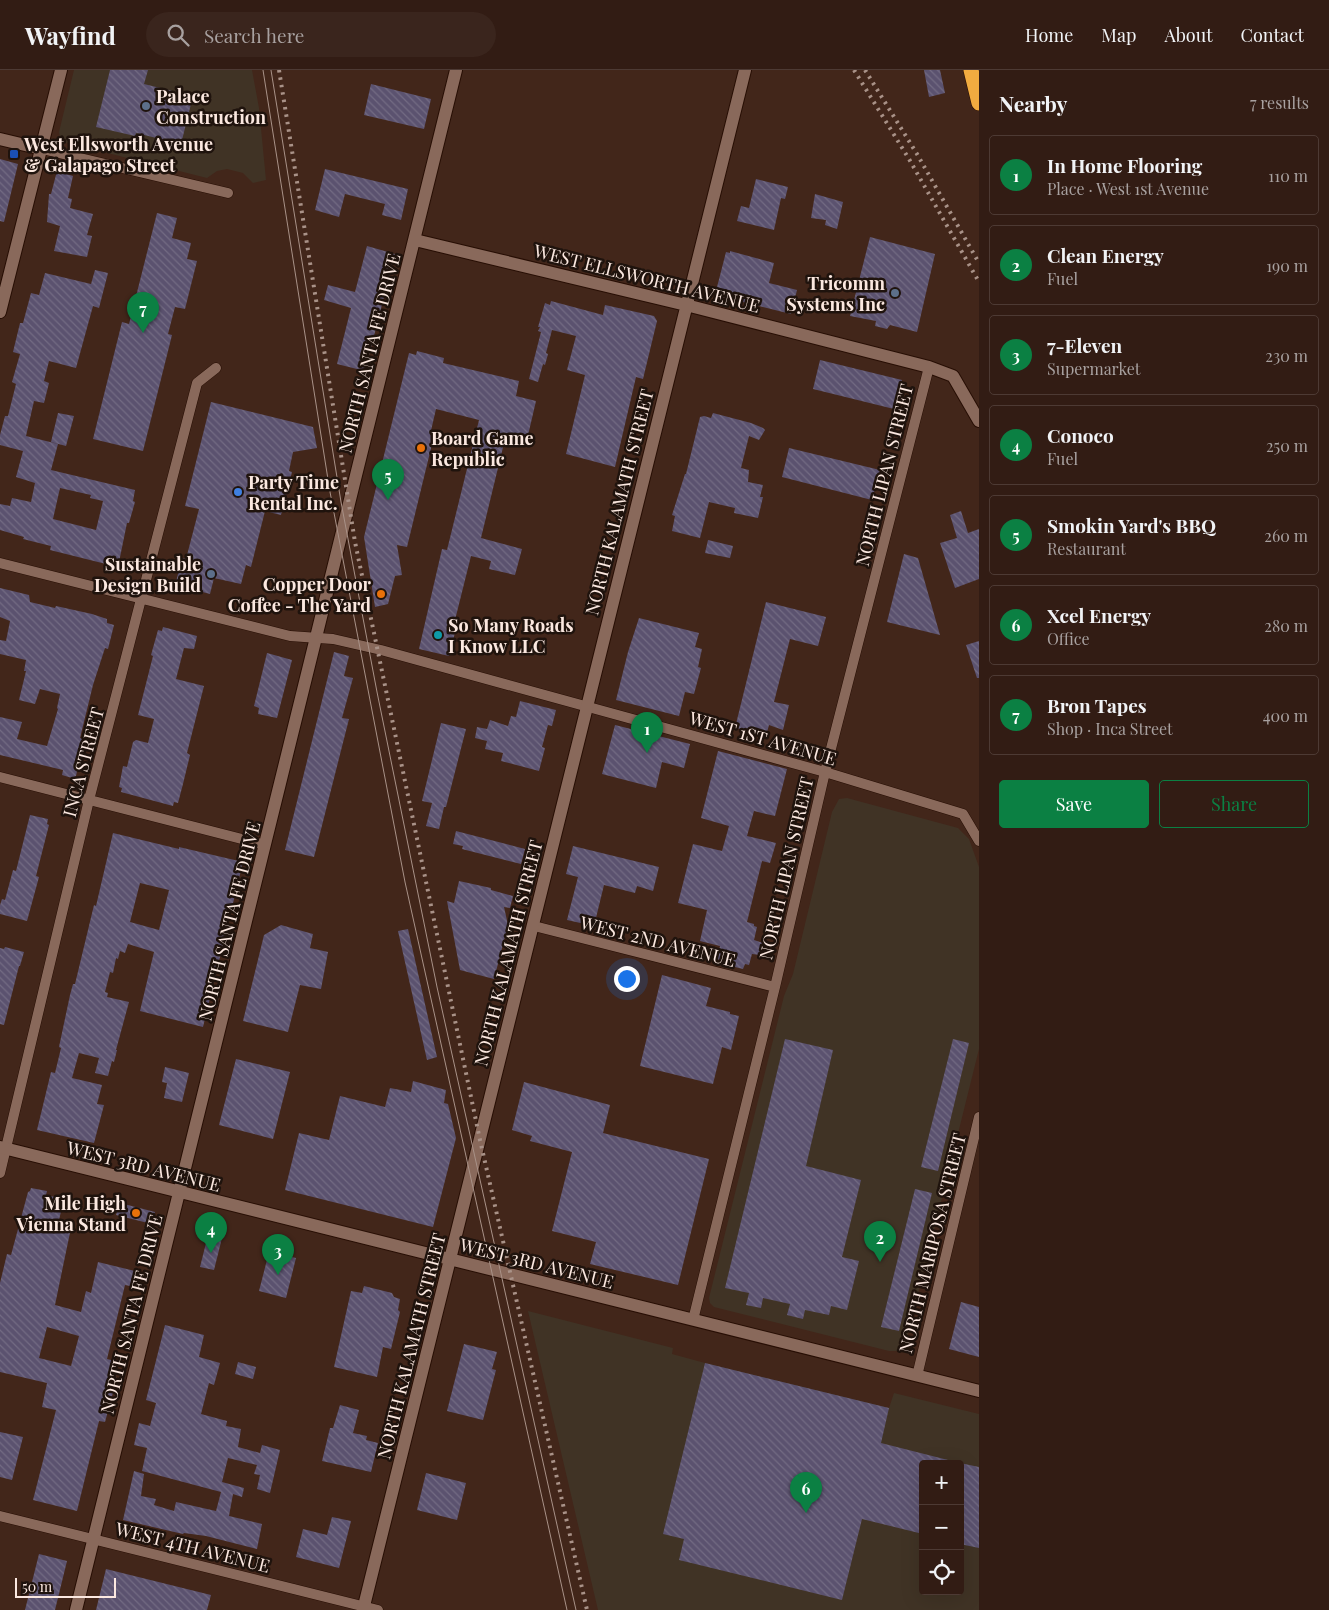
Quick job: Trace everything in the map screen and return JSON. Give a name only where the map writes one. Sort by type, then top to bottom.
[{"type":"highway","points":[[971,70],[979,103]]},
{"type":"main road","points":[[0,312],[61,70]]},
{"type":"main road","name":"NORTH SANTA FE DRIVE","points":[[76,1610],[456,70]]},
{"type":"main road","name":"NORTH KALAMATH STREET","points":[[364,1608],[745,70]]},
{"type":"main road","points":[[0,139],[42,149]]},
{"type":"main road","name":"WEST ELLSWORTH AVENUE","points":[[415,240],[686,305],[929,367],[953,376],[979,421]]},
{"type":"main road","name":"WEST 3RD AVENUE","points":[[3,1148],[979,1392]]},
{"type":"street","points":[[42,149],[228,194]]},
{"type":"street","name":"NORTH LIPAN STREET","points":[[693,1320],[775,987],[825,772],[929,367]]},
{"type":"street","name":"INCA STREET","points":[[0,1173],[3,1148],[89,800],[198,383],[216,368]]},
{"type":"street","name":"WEST 1ST AVENUE","points":[[0,563],[290,636],[342,640],[587,705],[825,772],[963,814],[979,841]]},
{"type":"street","points":[[0,777],[265,845]]},
{"type":"street","name":"WEST 2ND AVENUE","points":[[534,926],[775,987]]},
{"type":"street","name":"NORTH MARIPOSA STREET","points":[[917,1376],[979,1117]]},
{"type":"street","name":"WEST 4TH AVENUE","points":[[0,1516],[378,1610]]},
{"type":"shaded area","name":"Palace Construction","points":[[74,70],[252,70],[259,108],[266,180],[253,183],[243,173],[227,169],[217,171],[207,178],[64,142],[59,132]]},
{"type":"shaded area","points":[[847,798],[958,828],[969,839],[979,867],[979,1049],[906,1343],[903,1349],[897,1351],[889,1351],[714,1307],[710,1303],[709,1298],[784,996],[793,974],[832,812],[839,799]]},
{"type":"shaded area","points":[[528,1311],[673,1348],[672,1354],[705,1363],[889,1408],[894,1393],[979,1414],[979,1610],[598,1610]]},
{"type":"building","name":"Palace Construction","points":[[110,70],[148,70],[144,84],[193,96],[181,144],[136,133],[135,136],[96,127]]},
{"type":"building","points":[[924,70],[940,70],[945,93],[929,97]]},
{"type":"building","points":[[371,84],[431,99],[424,129],[364,115]]},
{"type":"building","points":[[0,159],[18,164],[4,222],[0,221]]},
{"type":"building","points":[[325,169],[408,189],[401,220],[382,215],[385,204],[345,194],[339,217],[315,210]]},
{"type":"building","points":[[57,171],[73,176],[68,198],[72,199],[70,208],[93,214],[87,235],[92,236],[87,257],[54,251],[60,226],[47,222],[49,194],[51,194]]},
{"type":"building","points":[[756,179],[788,187],[785,199],[781,198],[774,230],[737,221],[741,206],[749,208]]},
{"type":"building","points":[[815,194],[843,202],[837,229],[825,225],[826,220],[811,218]]},
{"type":"building","points":[[157,213],[177,218],[172,238],[191,243],[187,259],[197,261],[185,309],[175,307],[168,334],[172,335],[143,451],[93,439],[122,322],[129,324]]},
{"type":"building","points":[[870,237],[935,254],[917,332],[890,325],[887,329],[875,326],[876,321],[850,316]]},
{"type":"building","points":[[367,246],[395,254],[365,371],[337,364],[351,308],[324,300],[328,285],[355,292]]},
{"type":"building","points":[[730,251],[774,263],[769,283],[797,290],[791,314],[715,295],[726,252],[730,253]]},
{"type":"building","points":[[95,270],[108,273],[99,308],[93,306],[76,368],[49,361],[44,381],[49,383],[44,403],[34,401],[26,436],[58,444],[51,470],[135,490],[133,501],[135,502],[129,523],[127,523],[118,567],[50,550],[51,546],[23,539],[24,537],[0,530],[0,504],[10,506],[12,498],[31,502],[35,483],[16,477],[23,451],[0,445],[0,435],[5,416],[8,416],[16,384],[12,382],[20,354],[13,352],[20,323],[23,323],[31,293],[39,295],[45,273],[91,284]],"holes":[[[60,488],[91,495],[90,498],[103,501],[96,530],[53,519]]]},
{"type":"building","points":[[551,301],[603,315],[605,305],[654,316],[657,321],[643,379],[636,377],[615,467],[566,454],[585,375],[567,370],[576,336],[552,330],[546,353],[548,354],[538,382],[529,379],[541,332],[538,331],[540,327],[538,327],[545,303],[550,305]]},
{"type":"building","points":[[417,351],[444,358],[443,363],[519,381],[516,396],[536,401],[526,444],[505,439],[481,538],[522,549],[515,575],[489,569],[491,561],[471,556],[455,620],[458,621],[449,656],[419,649],[442,549],[447,550],[479,420],[436,409],[430,435],[434,436],[407,547],[397,545],[402,575],[395,576],[388,604],[375,607],[364,537],[409,353],[416,355]]},
{"type":"building","points":[[820,360],[902,380],[894,409],[813,389]]},
{"type":"building","name":"Party Time Rental Inc.","points":[[211,402],[313,427],[317,448],[293,452],[289,471],[292,472],[281,515],[265,511],[251,567],[246,565],[241,584],[214,578],[210,594],[195,590],[196,587],[176,582],[182,558],[186,559],[199,509],[185,506]]},
{"type":"building","points":[[58,413],[74,416],[66,446],[51,442]]},
{"type":"building","points":[[713,413],[751,423],[765,430],[759,440],[749,436],[741,468],[749,470],[748,482],[763,485],[760,497],[763,497],[758,518],[734,513],[735,508],[709,502],[700,538],[672,531],[675,516],[672,515],[686,474],[700,417],[711,418]]},
{"type":"building","points":[[789,448],[880,470],[872,500],[782,477]]},
{"type":"building","points":[[961,511],[968,533],[979,529],[979,579],[955,588],[940,543],[957,538],[950,515]]},
{"type":"building","points":[[708,540],[733,546],[730,558],[705,553]]},
{"type":"building","points":[[904,554],[918,558],[940,635],[887,622]]},
{"type":"building","points":[[0,588],[29,595],[30,602],[92,614],[107,619],[107,623],[114,625],[108,649],[105,648],[93,685],[80,738],[84,739],[76,776],[72,778],[62,775],[63,770],[0,755],[0,717],[22,722],[17,739],[47,746],[58,709],[60,694],[40,689],[35,704],[19,700],[26,671],[24,671],[26,660],[0,654],[0,640],[6,641],[10,621],[0,617]]},
{"type":"building","points":[[766,602],[826,617],[818,646],[790,639],[774,702],[789,705],[783,730],[769,725],[766,736],[735,728]]},
{"type":"building","points":[[639,618],[699,633],[695,647],[702,649],[698,667],[701,668],[694,694],[685,692],[679,716],[616,700]]},
{"type":"building","points":[[163,627],[197,636],[194,649],[184,648],[176,679],[204,686],[187,753],[190,755],[183,784],[178,803],[174,802],[173,806],[121,792],[122,788],[119,787],[123,766],[127,767],[133,742],[136,740],[148,743],[154,719],[138,715],[158,630],[162,631]]},
{"type":"building","points":[[979,641],[979,678],[977,678],[966,645]]},
{"type":"building","points":[[334,652],[349,656],[344,676],[353,678],[342,718],[349,719],[314,857],[285,850]]},
{"type":"building","points":[[267,653],[292,660],[277,718],[258,714],[259,708],[254,706]]},
{"type":"building","points":[[520,701],[556,710],[552,726],[548,725],[542,747],[545,748],[539,771],[501,761],[503,753],[485,749],[487,741],[475,738],[477,727],[487,729],[490,720],[508,726],[511,716],[516,717]]},
{"type":"building","points":[[441,723],[466,729],[439,829],[426,826],[432,803],[422,801]]},
{"type":"building","points":[[615,725],[690,744],[684,768],[662,762],[656,788],[602,774]]},
{"type":"building","points":[[718,751],[787,769],[775,816],[754,811],[747,836],[776,843],[770,863],[762,861],[747,922],[757,927],[754,940],[763,943],[760,955],[752,954],[749,965],[745,964],[743,969],[719,963],[720,960],[717,959],[720,946],[700,941],[707,910],[678,903],[693,844],[722,851],[729,826],[701,818]]},
{"type":"building","points":[[30,815],[48,819],[47,824],[49,825],[36,876],[39,877],[27,921],[0,914],[0,905],[2,899],[5,900],[13,870],[16,871]]},
{"type":"building","points":[[456,831],[525,849],[521,864],[462,849],[463,846],[453,844]]},
{"type":"building","points":[[113,833],[243,862],[203,1027],[140,1011],[154,952],[128,944],[125,953],[120,951],[118,959],[116,958],[113,973],[110,972],[105,992],[108,993],[107,997],[129,1002],[114,1062],[112,1061],[108,1076],[95,1073],[99,1058],[79,1053],[72,1078],[102,1085],[97,1104],[104,1105],[94,1143],[37,1130],[51,1072],[55,1073],[70,995],[73,984],[75,984],[94,905],[96,906]],"holes":[[[140,883],[169,890],[159,930],[130,922]]]},
{"type":"building","points":[[573,846],[659,867],[653,891],[637,886],[635,893],[604,885],[594,926],[567,920],[578,877],[566,874]]},
{"type":"building","points":[[459,881],[491,888],[491,890],[513,896],[510,908],[504,907],[508,925],[494,979],[460,970],[447,901],[454,903]]},
{"type":"building","points":[[281,925],[313,934],[310,948],[328,952],[321,989],[300,985],[288,1032],[243,1021],[264,935]]},
{"type":"building","points":[[408,929],[437,1057],[427,1060],[398,931]]},
{"type":"building","points":[[5,947],[24,952],[4,1025],[0,1024],[0,948],[4,949]]},
{"type":"building","points":[[662,975],[711,988],[706,1006],[739,1016],[731,1050],[722,1047],[713,1084],[640,1066]]},
{"type":"building","points":[[785,1039],[833,1050],[806,1166],[861,1180],[842,1257],[859,1261],[847,1310],[831,1306],[829,1315],[805,1310],[803,1319],[787,1315],[790,1304],[763,1298],[761,1308],[746,1305],[749,1293],[725,1288]]},
{"type":"building","points":[[953,1039],[969,1043],[938,1171],[921,1167]]},
{"type":"building","points":[[236,1059],[290,1072],[273,1139],[219,1125]]},
{"type":"building","points":[[165,1067],[189,1073],[182,1102],[164,1098],[167,1083],[162,1082]]},
{"type":"building","points":[[413,1081],[446,1090],[444,1103],[448,1104],[456,1138],[433,1227],[285,1190],[299,1133],[329,1140],[340,1096],[385,1107],[390,1088],[411,1092]]},
{"type":"building","points":[[524,1082],[610,1105],[603,1133],[709,1159],[678,1285],[590,1264],[596,1242],[552,1231],[572,1152],[530,1141],[532,1136],[512,1130]]},
{"type":"building","points":[[31,1188],[47,1191],[46,1195],[64,1199],[59,1220],[72,1223],[55,1305],[81,1312],[86,1291],[91,1293],[98,1262],[139,1272],[135,1287],[125,1285],[107,1359],[119,1362],[115,1377],[117,1378],[105,1422],[99,1421],[77,1511],[33,1500],[56,1410],[42,1407],[47,1383],[0,1372],[0,1283],[7,1254],[11,1255],[28,1192]],"holes":[[[47,1327],[79,1336],[71,1366],[39,1358]]]},
{"type":"building","points":[[915,1189],[932,1193],[899,1331],[881,1327]]},
{"type":"building","points":[[120,1203],[155,1212],[152,1224],[116,1215]]},
{"type":"building","points":[[208,1235],[222,1238],[214,1270],[200,1267]]},
{"type":"building","points":[[269,1252],[296,1258],[286,1298],[259,1291]]},
{"type":"building","points":[[364,1286],[392,1293],[394,1297],[400,1299],[398,1310],[400,1312],[391,1349],[383,1347],[377,1377],[334,1367],[351,1291],[362,1293]]},
{"type":"building","points":[[961,1302],[979,1307],[979,1357],[949,1349]]},
{"type":"building","points":[[165,1325],[204,1335],[199,1357],[220,1363],[214,1385],[209,1383],[201,1414],[227,1421],[226,1426],[241,1429],[238,1447],[260,1453],[262,1445],[280,1450],[270,1493],[257,1489],[260,1475],[254,1474],[257,1465],[228,1458],[222,1482],[244,1488],[242,1497],[233,1494],[229,1516],[262,1524],[257,1549],[206,1536],[183,1534],[123,1520],[134,1471],[144,1474],[141,1496],[156,1499],[154,1505],[174,1511],[176,1502],[216,1511],[221,1492],[142,1471],[147,1448],[134,1445],[139,1423],[150,1426],[156,1403],[146,1400]]},
{"type":"building","points":[[464,1344],[497,1352],[492,1369],[496,1370],[483,1420],[447,1411]]},
{"type":"building","points":[[238,1362],[256,1367],[253,1379],[235,1374]]},
{"type":"building","points":[[705,1363],[889,1408],[881,1443],[948,1460],[919,1460],[919,1533],[862,1519],[842,1600],[679,1560],[684,1539],[663,1534]]},
{"type":"building","points":[[340,1405],[359,1410],[353,1433],[367,1436],[366,1440],[378,1443],[371,1472],[322,1461],[330,1428],[333,1428]]},
{"type":"building","points":[[0,1432],[23,1437],[12,1480],[0,1477]]},
{"type":"building","points":[[964,1464],[979,1467],[979,1548],[964,1545]]},
{"type":"building","points":[[426,1473],[466,1483],[457,1520],[417,1510]]},
{"type":"building","points":[[332,1517],[351,1521],[339,1568],[296,1557],[303,1529],[327,1535]]},
{"type":"building","points":[[39,1554],[67,1561],[55,1610],[25,1610]]},
{"type":"building","points":[[106,1569],[211,1595],[207,1610],[96,1610]]},
{"type":"tram line","points":[[263,70],[330,492],[405,882],[567,1610]]},
{"type":"tram line","points":[[271,70],[341,502],[377,692],[437,987],[576,1610]]},
{"type":"railway","points":[[279,70],[355,542],[480,1140],[587,1610]]},
{"type":"railway","points":[[854,70],[909,159],[979,282]]},
{"type":"railway","points":[[865,70],[917,154],[979,263]]},
{"type":"place","name":"Palace Construction","points":[[146,106]]},
{"type":"place","name":"West Ellsworth Avenue & Galapago Street","points":[[14,154]]},
{"type":"place","name":"Tricomm Systems Inc","points":[[895,293]]},
{"type":"place","name":"Bron Tapes","points":[[143,333]]},
{"type":"place","name":"Board Game Republic","points":[[421,448]]},
{"type":"place","name":"Party Time Rental Inc.","points":[[238,492]]},
{"type":"place","name":"Smokin Yard's BBQ","points":[[388,500]]},
{"type":"place","name":"Sustainable Design Build","points":[[211,574]]},
{"type":"place","name":"Copper Door Coffee - The Yard","points":[[381,594]]},
{"type":"place","name":"So Many Roads I Know LLC","points":[[438,635]]},
{"type":"place","name":"In Home Flooring","points":[[647,753]]},
{"type":"place","name":"Mile High Vienna Stand","points":[[136,1213]]},
{"type":"place","name":"Conoco","points":[[211,1253]]},
{"type":"place","name":"Clean Energy","points":[[880,1262]]},
{"type":"place","name":"7-Eleven","points":[[278,1275]]},
{"type":"place","name":"Xcel Energy","points":[[806,1513]]}]
